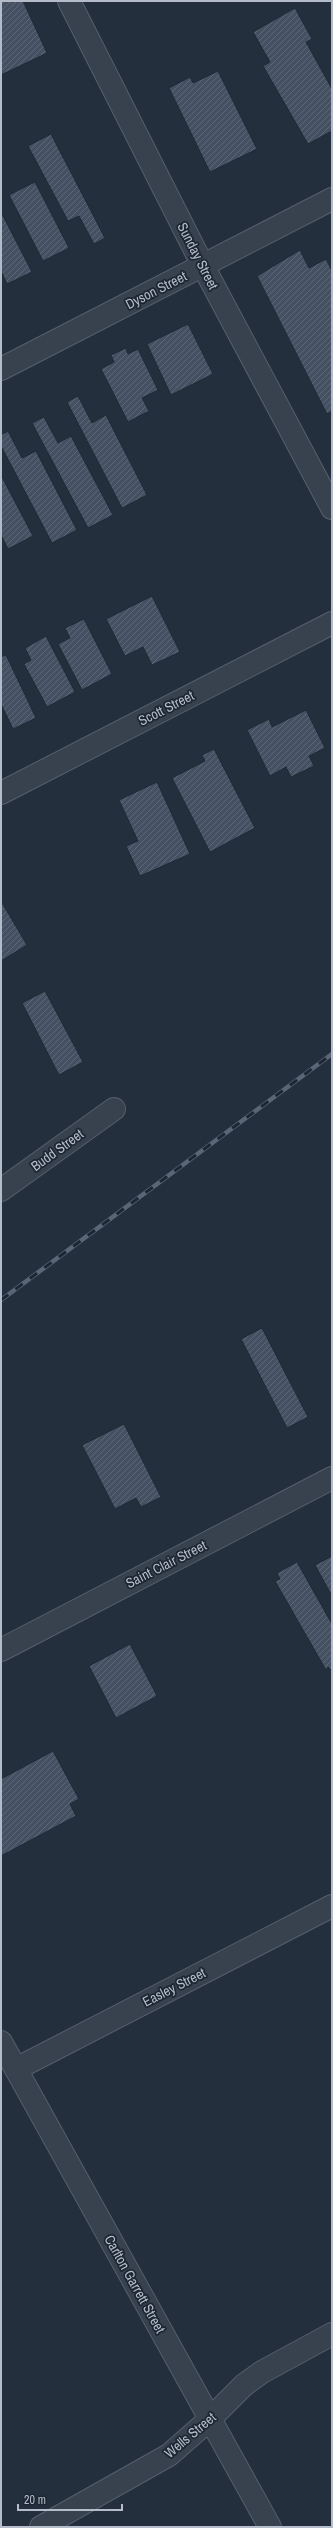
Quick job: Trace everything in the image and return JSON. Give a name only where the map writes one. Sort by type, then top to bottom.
[{"type":"street","name":"Sunday Street","points":[[69,1],[203,266],[332,508]]},
{"type":"street","name":"Dyson Street","points":[[1,369],[332,199]]},
{"type":"street","name":"Scott Street","points":[[1,793],[332,623]]},
{"type":"street","name":"Budd Street","points":[[1,1190],[114,1109]]},
{"type":"street","name":"Saint Clair Street","points":[[1,1650],[332,1478]]},
{"type":"street","name":"Easley Street","points":[[16,2068],[332,1906]]},
{"type":"street","name":"Carlton Garrett Street","points":[[1,2042],[270,2527]]},
{"type":"street","name":"Wells Street","points":[[41,2527],[169,2455],[210,2419],[244,2385],[262,2372],[332,2334]]},
{"type":"building","points":[[1,1],[23,1],[47,53],[1,75]]},
{"type":"building","points":[[295,8],[312,39],[306,42],[332,89],[332,131],[308,144],[263,66],[270,62],[253,32]]},
{"type":"building","points":[[218,71],[257,149],[210,172],[169,88],[190,77],[193,83]]},
{"type":"building","points":[[51,134],[105,238],[94,244],[79,216],[68,221],[28,146]]},
{"type":"building","points":[[35,182],[69,248],[43,261],[9,195]]},
{"type":"building","points":[[1,212],[32,272],[7,284],[1,271]]},
{"type":"building","points":[[300,250],[309,268],[326,259],[332,271],[332,411],[327,414],[257,276]]},
{"type":"building","points":[[188,324],[213,374],[171,395],[147,344]]},
{"type":"building","points":[[126,348],[128,354],[138,349],[158,390],[142,398],[149,411],[128,422],[101,369],[114,362],[111,355]]},
{"type":"building","points":[[78,396],[92,423],[106,415],[147,495],[122,508],[67,402]]},
{"type":"building","points":[[44,417],[58,443],[71,436],[113,515],[88,528],[32,423]]},
{"type":"building","points":[[8,431],[22,458],[36,451],[77,530],[52,543],[1,446],[1,435]]},
{"type":"building","points":[[1,475],[33,536],[8,549],[1,535]]},
{"type":"building","points":[[152,596],[180,652],[152,665],[143,647],[125,656],[106,619]]},
{"type":"building","points":[[84,619],[112,674],[82,690],[58,644],[70,638],[65,628]]},
{"type":"building","points":[[46,636],[75,692],[47,707],[24,664],[31,660],[25,648]]},
{"type":"building","points":[[6,655],[36,718],[13,729],[1,704],[1,657]]},
{"type":"building","points":[[306,710],[325,748],[309,756],[314,766],[291,777],[286,767],[270,776],[247,730],[269,719],[272,727]]},
{"type":"building","points":[[214,749],[255,828],[210,852],[172,778],[205,761],[202,755]]},
{"type":"building","points":[[157,782],[190,854],[140,876],[126,846],[138,841],[119,800]]},
{"type":"building","points":[[1,901],[27,945],[1,961]]},
{"type":"building","points":[[45,991],[83,1062],[59,1075],[22,1003]]},
{"type":"building","points":[[262,1328],[308,1417],[287,1428],[241,1339]]},
{"type":"building","points":[[124,1424],[161,1497],[141,1507],[136,1498],[115,1509],[82,1445]]},
{"type":"building","points":[[332,1556],[332,1596],[315,1565]]},
{"type":"building","points":[[297,1562],[332,1624],[332,1671],[328,1667],[326,1670],[275,1581],[280,1579],[277,1573]]},
{"type":"building","points":[[130,1644],[157,1696],[116,1718],[89,1666]]},
{"type":"building","points":[[53,1751],[79,1799],[70,1804],[76,1816],[1,1856],[1,1779]]},
{"type":"railway","points":[[1,1300],[332,1054]]}]
